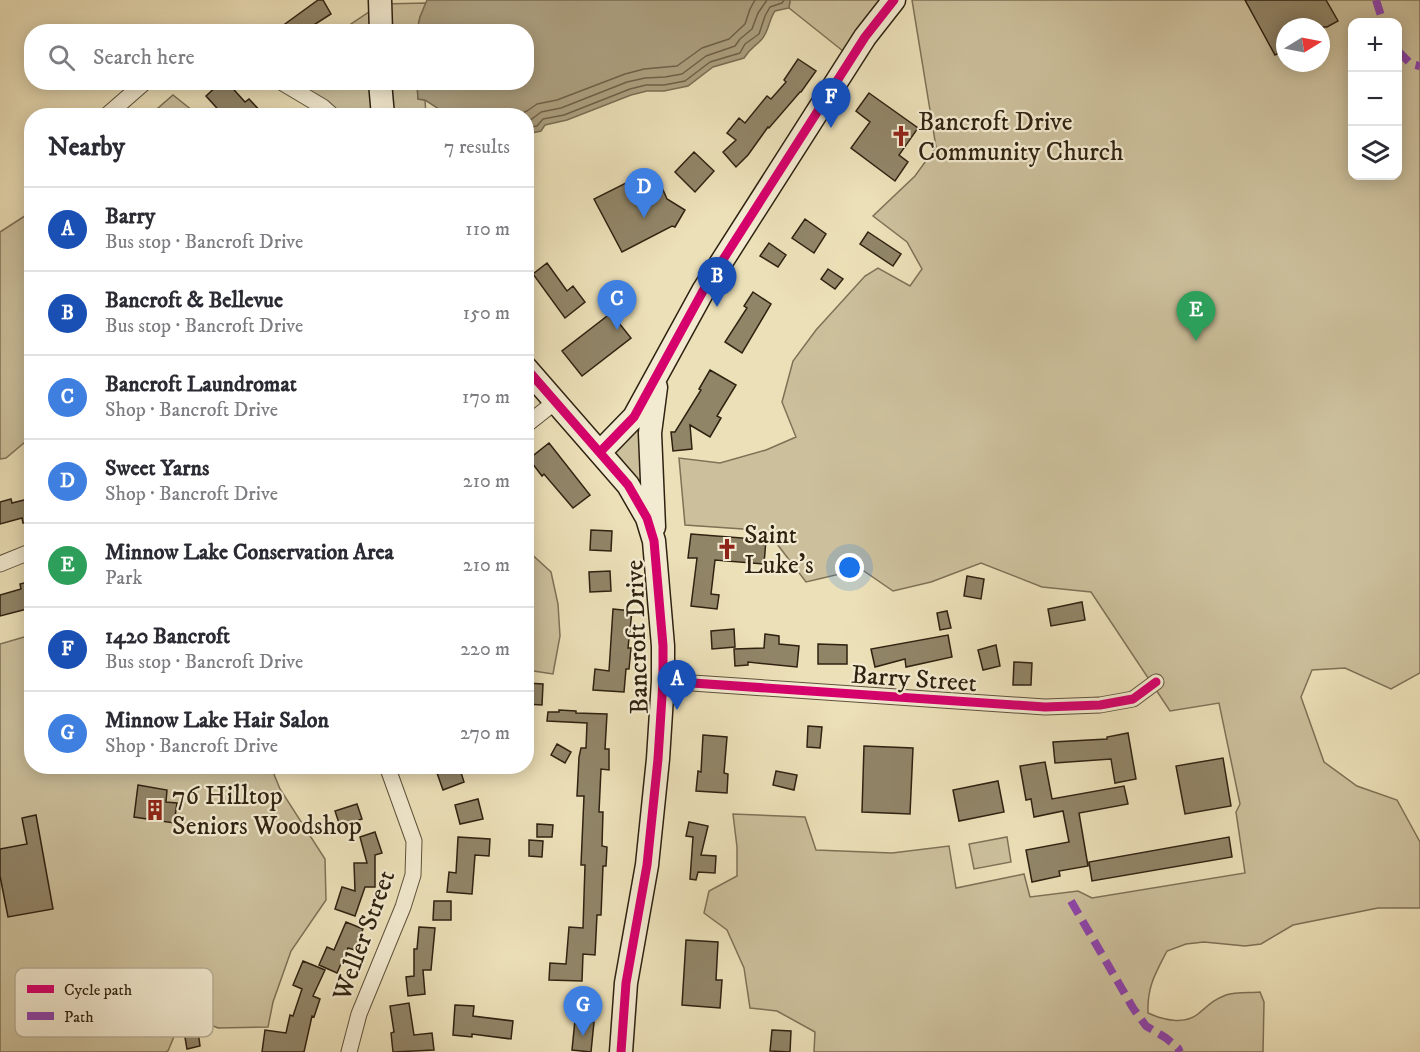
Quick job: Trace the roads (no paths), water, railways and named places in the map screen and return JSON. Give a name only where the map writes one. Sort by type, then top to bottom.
[{"type":"main road","points":[[380,0],[381,24]]},
{"type":"main road","points":[[600,452],[634,417],[703,291],[865,37],[894,0]]},
{"type":"main road","points":[[381,90],[382,108]]},
{"type":"main road","points":[[654,541],[650,433],[658,374]]},
{"type":"main road","name":"Bancroft Drive","points":[[534,377],[628,485],[647,518],[654,541],[663,646],[658,759],[647,865],[626,983],[621,1052]]},
{"type":"street","points":[[115,108],[136,90]]},
{"type":"street","points":[[295,90],[324,108]]},
{"type":"street","points":[[534,418],[555,402]]},
{"type":"street","points":[[0,564],[24,554]]},
{"type":"street","name":"Barry Street","points":[[663,681],[1045,707],[1100,705],[1133,699],[1156,682]]},
{"type":"street","name":"Weller Street","points":[[349,1052],[359,1014],[403,907],[413,875],[414,841],[390,774]]},
{"type":"water","points":[[427,0],[790,0],[789,8],[775,11],[764,36],[744,58],[713,67],[688,86],[631,95],[567,120],[545,125],[541,131],[534,132],[534,108],[437,108],[425,100],[418,99],[417,90],[534,90],[534,24],[418,24]]},
{"type":"place","name":"1420 Bancroft","points":[[831,128]]},
{"type":"place","name":"Bancroft Drive Community Church","points":[[901,136]]},
{"type":"place","name":"Sweet Yarns","points":[[644,218]]},
{"type":"place","name":"Bancroft & Bellevue","points":[[717,307]]},
{"type":"place","name":"Bancroft Laundromat","points":[[617,330]]},
{"type":"place","name":"Minnow Lake Conservation Area","points":[[1196,341]]},
{"type":"place","name":"Saint Luke's","points":[[727,549]]},
{"type":"place","name":"Barry","points":[[677,710]]},
{"type":"place","name":"76 Hilltop Seniors Woodshop","points":[[155,810]]},
{"type":"place","name":"Minnow Lake Hair Salon","points":[[583,1036]]}]
